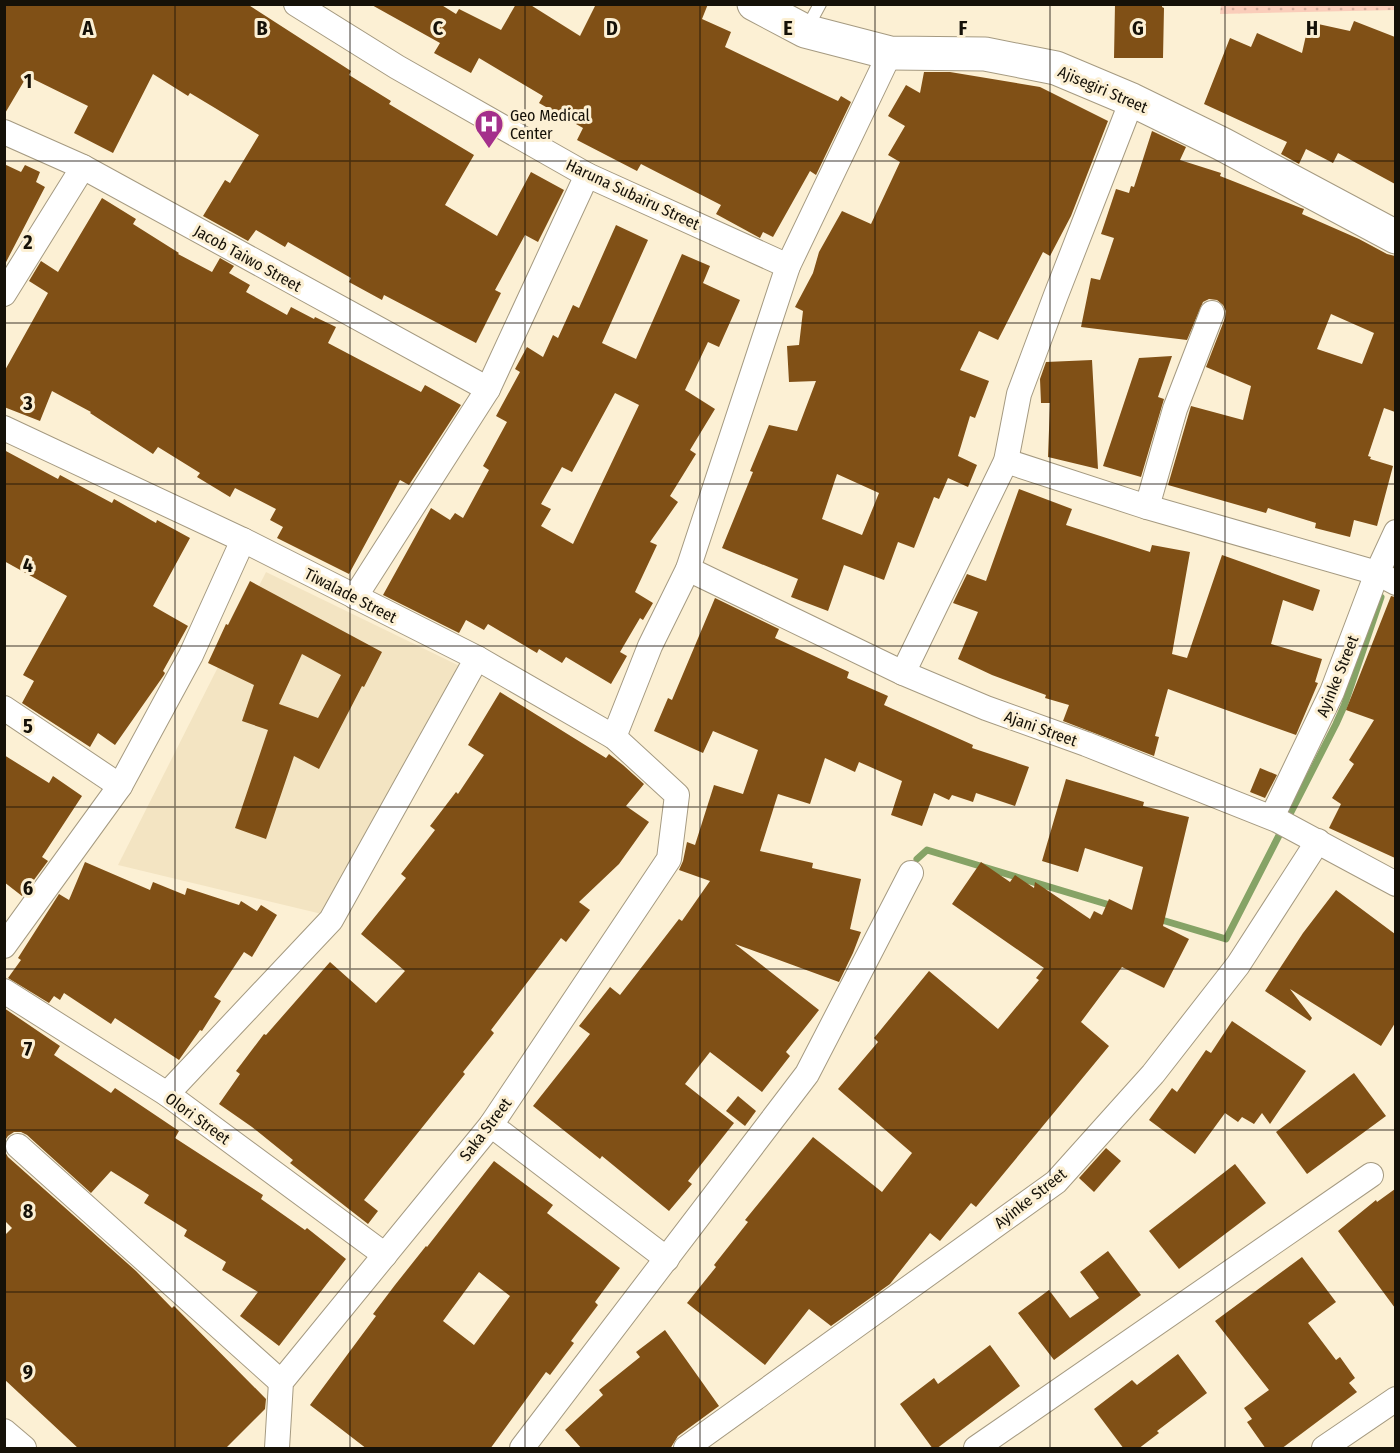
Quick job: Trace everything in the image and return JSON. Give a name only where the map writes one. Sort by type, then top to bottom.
[{"type":"street","name":"Haruna Subairu Street","points":[[296,4],[397,67],[587,175],[788,266]]},
{"type":"street","name":"Ajisegiri Street","points":[[754,4],[813,18],[890,53],[985,54],[1056,68],[1132,100],[1222,144],[1395,237]]},
{"type":"street","points":[[614,736],[650,646],[688,569],[788,266],[890,53]]},
{"type":"street","points":[[903,673],[1006,461],[1019,394],[1132,100]]},
{"type":"street","name":"Jacob Taiwo Street","points":[[4,132],[83,167],[488,389]]},
{"type":"street","points":[[4,294],[83,167]]},
{"type":"street","points":[[355,597],[488,389],[587,175]]},
{"type":"street","points":[[1148,507],[1175,409],[1212,313]]},
{"type":"street","name":"Tiwalade Street","points":[[4,428],[243,540],[477,658],[614,736],[677,795]]},
{"type":"street","points":[[1006,461],[1148,507],[1386,578]]},
{"type":"street","name":"Ayinke Street","points":[[1281,822],[1332,692],[1386,578],[1395,532]]},
{"type":"street","points":[[4,946],[120,786],[191,655],[243,540]]},
{"type":"street","name":"Ajani Street","points":[[688,569],[903,673],[986,708],[1086,744],[1281,822],[1395,884]]},
{"type":"street","points":[[166,1094],[331,920],[477,658]]},
{"type":"street","points":[[4,708],[120,786]]},
{"type":"street","name":"Saka Street","points":[[282,1382],[491,1125],[669,859],[677,795]]},
{"type":"street","name":"Ayinke Street","points":[[687,1449],[1056,1182],[1153,1074],[1238,965],[1318,841]]},
{"type":"street","points":[[522,1449],[807,1074],[910,873]]},
{"type":"street","name":"Olori Street","points":[[4,991],[166,1094],[385,1255]]},
{"type":"street","points":[[491,1125],[667,1259]]},
{"type":"street","points":[[18,1146],[282,1382],[277,1449]]},
{"type":"street","points":[[976,1449],[1371,1175]]},
{"type":"street","points":[[1324,1449],[1395,1399]]},
{"type":"street","points":[[4,1431],[24,1449]]},
{"type":"shaded area","points":[[1395,4],[1396,10],[1220,14],[1221,5]]},
{"type":"shaded area","points":[[266,572],[472,672],[326,915],[118,865]]},
{"type":"building","points":[[4,4],[247,4],[351,71],[349,75],[391,101],[389,104],[474,155],[445,205],[497,236],[531,172],[564,190],[538,242],[525,235],[495,290],[501,293],[476,343],[384,295],[382,300],[349,282],[351,278],[288,242],[285,247],[256,230],[248,241],[203,216],[225,180],[230,183],[259,135],[190,93],[188,96],[153,74],[113,153],[74,133],[88,106],[27,76],[4,115]]},
{"type":"building","points":[[370,4],[440,4],[456,14],[459,9],[501,30],[516,4],[529,4],[580,36],[596,4],[708,4],[702,19],[731,32],[725,47],[838,101],[841,96],[851,102],[816,175],[810,171],[773,237],[763,232],[760,238],[716,214],[721,205],[641,164],[637,171],[577,140],[583,128],[539,103],[543,96],[479,58],[471,73],[434,53],[440,43]]},
{"type":"building","points":[[1115,4],[1162,4],[1164,8],[1163,58],[1114,58]]},
{"type":"building","points":[[1354,21],[1395,37],[1395,184],[1338,153],[1333,163],[1306,149],[1299,164],[1281,154],[1287,142],[1204,104],[1230,38],[1251,47],[1257,33],[1302,53],[1309,22],[1350,31]]},
{"type":"building","points":[[924,72],[950,72],[1040,87],[1108,121],[1071,216],[1050,256],[1043,252],[998,340],[979,331],[960,370],[989,381],[975,418],[970,416],[958,456],[977,465],[968,487],[948,478],[939,499],[934,497],[914,548],[898,542],[884,580],[844,565],[828,611],[791,597],[798,579],[722,548],[753,472],[750,471],[769,425],[797,431],[816,381],[789,382],[787,346],[799,345],[803,311],[795,307],[813,273],[819,252],[842,211],[871,224],[900,162],[888,155],[905,126],[888,116],[906,85],[920,93]],"holes":[[[837,474],[879,493],[862,535],[822,519]]]},
{"type":"building","points":[[1152,131],[1186,147],[1180,160],[1221,173],[1220,176],[1304,209],[1302,214],[1395,256],[1395,412],[1384,408],[1368,456],[1371,457],[1370,459],[1393,466],[1377,526],[1354,520],[1350,537],[1315,528],[1316,523],[1268,508],[1266,513],[1168,485],[1191,406],[1243,420],[1251,386],[1206,367],[1225,318],[1226,311],[1217,300],[1209,299],[1203,302],[1187,340],[1081,327],[1091,278],[1100,280],[1114,238],[1101,234],[1116,189],[1129,193],[1131,186],[1134,187]],"holes":[[[1331,314],[1374,333],[1362,364],[1317,349]]]},
{"type":"building","points":[[4,164],[21,172],[25,165],[40,172],[36,182],[45,187],[4,266]]},
{"type":"building","points":[[102,198],[136,219],[133,224],[178,254],[212,272],[220,258],[234,266],[229,273],[250,285],[246,292],[287,315],[291,307],[336,327],[328,343],[421,392],[425,385],[461,405],[409,485],[400,480],[349,574],[277,538],[283,527],[270,520],[276,509],[235,488],[230,497],[197,477],[200,473],[158,447],[153,454],[91,412],[52,391],[40,421],[4,407],[4,372],[48,293],[29,281],[41,261],[58,272]]},
{"type":"building","points":[[616,225],[648,240],[602,343],[636,359],[682,254],[710,266],[703,283],[740,300],[719,347],[708,342],[685,390],[715,409],[690,450],[696,454],[670,496],[678,502],[650,542],[657,545],[635,592],[653,603],[643,620],[640,618],[620,652],[627,656],[611,684],[566,657],[562,663],[539,649],[537,653],[488,624],[484,630],[466,620],[459,633],[383,595],[431,508],[450,520],[455,513],[463,518],[489,470],[483,466],[507,422],[496,416],[520,372],[515,369],[527,347],[543,357],[553,335],[558,338],[573,305],[579,308]],"holes":[[[615,393],[639,405],[573,544],[541,526],[551,509],[541,504],[562,467],[572,472]]]},
{"type":"building","points":[[1172,356],[1158,397],[1164,399],[1141,477],[1103,466],[1139,358]]},
{"type":"building","points":[[1092,360],[1098,469],[1048,457],[1050,403],[1041,403],[1040,379],[1046,362]]},
{"type":"building","points":[[4,450],[58,479],[60,475],[112,503],[114,499],[156,523],[157,520],[190,538],[153,606],[188,626],[163,671],[164,675],[115,745],[98,733],[90,747],[22,703],[34,681],[23,675],[67,596],[4,561]]},
{"type":"building","points":[[1019,489],[1072,509],[1066,525],[1150,552],[1152,545],[1190,552],[1172,654],[1187,658],[1222,555],[1320,590],[1313,611],[1283,600],[1271,644],[1322,659],[1315,682],[1318,683],[1296,735],[1168,689],[1155,736],[1159,737],[1154,756],[1063,721],[1069,705],[1045,698],[1046,695],[992,675],[958,659],[978,612],[953,603],[967,574],[986,581]]},
{"type":"building","points":[[250,581],[382,652],[319,769],[294,756],[266,839],[235,828],[268,730],[242,721],[254,685],[208,663],[226,624],[228,625]],"holes":[[[302,654],[341,675],[318,718],[279,704]]]},
{"type":"building","points":[[1391,596],[1395,597],[1395,858],[1329,828],[1341,804],[1332,798],[1354,764],[1349,760],[1374,720],[1346,710]]},
{"type":"building","points":[[715,598],[779,629],[775,638],[849,672],[847,678],[888,696],[884,705],[973,745],[972,748],[1029,767],[1015,806],[976,793],[973,802],[952,795],[949,800],[934,793],[922,826],[891,815],[902,781],[859,762],[855,772],[825,758],[810,804],[778,794],[760,851],[813,863],[812,868],[861,879],[850,929],[861,932],[839,982],[735,944],[819,1010],[786,1052],[790,1056],[762,1092],[710,1052],[685,1084],[734,1123],[688,1181],[692,1184],[669,1211],[602,1156],[600,1159],[533,1106],[590,1034],[579,1026],[610,987],[620,995],[679,919],[682,921],[710,881],[679,870],[687,842],[695,845],[714,785],[743,794],[758,750],[713,731],[703,753],[654,731],[668,698],[672,700]]},
{"type":"building","points":[[500,692],[606,758],[609,754],[623,765],[644,784],[626,806],[649,822],[619,864],[579,902],[590,910],[566,942],[561,938],[491,1030],[494,1033],[463,1072],[465,1074],[364,1200],[378,1211],[368,1224],[290,1163],[293,1160],[219,1104],[240,1074],[236,1071],[264,1034],[266,1035],[330,962],[376,1003],[405,971],[361,934],[406,878],[401,874],[435,830],[430,826],[456,792],[458,794],[484,755],[468,745]]},
{"type":"building","points":[[4,755],[49,783],[53,776],[82,796],[42,857],[48,861],[22,896],[4,882]]},
{"type":"building","points":[[1260,768],[1277,775],[1265,798],[1250,792]]},
{"type":"building","points":[[1066,779],[1144,802],[1143,806],[1189,817],[1163,926],[1189,939],[1164,988],[1122,967],[1081,1022],[1109,1046],[976,1207],[971,1203],[940,1241],[930,1233],[890,1284],[831,1326],[809,1309],[765,1365],[687,1303],[748,1222],[745,1220],[813,1137],[882,1192],[912,1153],[838,1089],[878,1042],[874,1038],[929,971],[998,1029],[1039,980],[1036,978],[1044,968],[952,904],[981,862],[1010,882],[1015,875],[1034,888],[1035,882],[1090,919],[1094,911],[1102,915],[1109,899],[1132,910],[1143,867],[1085,848],[1078,872],[1042,861]]},
{"type":"building","points":[[85,862],[150,890],[153,882],[185,895],[187,888],[239,905],[241,901],[257,911],[261,905],[277,915],[252,957],[244,952],[214,997],[221,1001],[202,1031],[200,1030],[179,1060],[115,1018],[111,1024],[64,993],[60,1000],[54,996],[49,1003],[8,978],[21,960],[18,958],[59,894],[69,900]]},
{"type":"building","points":[[1336,890],[1395,934],[1395,1023],[1381,1046],[1290,989],[1312,1018],[1310,1021],[1265,991],[1303,933]]},
{"type":"building","points":[[4,1008],[60,1046],[54,1055],[111,1093],[115,1088],[179,1131],[175,1138],[263,1195],[261,1199],[305,1230],[307,1228],[346,1259],[279,1346],[240,1316],[258,1292],[222,1270],[226,1262],[184,1236],[187,1230],[144,1203],[149,1195],[111,1171],[91,1193],[27,1135],[14,1132],[4,1142]]},
{"type":"building","points":[[1232,1021],[1306,1071],[1270,1124],[1262,1113],[1254,1124],[1242,1117],[1238,1122],[1225,1113],[1195,1154],[1149,1120],[1172,1088],[1177,1092],[1206,1050],[1211,1053]]},
{"type":"building","points":[[1354,1073],[1386,1116],[1307,1174],[1276,1132]]},
{"type":"building","points":[[738,1096],[756,1111],[745,1126],[726,1111]]},
{"type":"building","points":[[1106,1148],[1121,1161],[1094,1192],[1079,1178]]},
{"type":"building","points":[[4,1150],[8,1157],[136,1271],[172,1308],[174,1306],[266,1399],[265,1409],[225,1449],[79,1449],[4,1379],[4,1236],[12,1228],[4,1220]]},
{"type":"building","points":[[494,1161],[553,1205],[547,1213],[620,1268],[595,1302],[598,1305],[571,1341],[574,1343],[550,1375],[546,1372],[490,1449],[367,1449],[310,1405],[376,1316],[373,1314]],"holes":[[[479,1272],[510,1296],[474,1345],[443,1321]]]},
{"type":"building","points":[[1235,1164],[1266,1203],[1179,1269],[1149,1231]]},
{"type":"building","points":[[1395,1189],[1395,1308],[1338,1231],[1376,1200],[1377,1202]]},
{"type":"building","points":[[1108,1251],[1141,1295],[1054,1360],[1018,1313],[1049,1290],[1070,1318],[1099,1298],[1080,1272]]},
{"type":"building","points":[[1302,1257],[1336,1302],[1308,1323],[1336,1360],[1340,1357],[1355,1378],[1349,1383],[1357,1392],[1281,1449],[1266,1449],[1247,1422],[1252,1419],[1244,1408],[1269,1390],[1215,1321]]},
{"type":"building","points":[[665,1330],[719,1406],[678,1436],[670,1449],[582,1449],[565,1430],[603,1395],[599,1390],[640,1357],[636,1352]]},
{"type":"building","points":[[990,1345],[1020,1386],[933,1449],[900,1404],[934,1378],[938,1384]]},
{"type":"building","points":[[1178,1354],[1207,1393],[1157,1431],[1159,1433],[1138,1449],[1124,1449],[1094,1409],[1132,1380],[1137,1385]]},
{"type":"waterway","points":[[1155,918],[1226,939],[1336,724],[1381,597]]},
{"type":"waterway","points":[[917,859],[927,850],[1113,906]]},
{"type":"place","name":"Geo Medical Center","points":[[489,150]]}]
